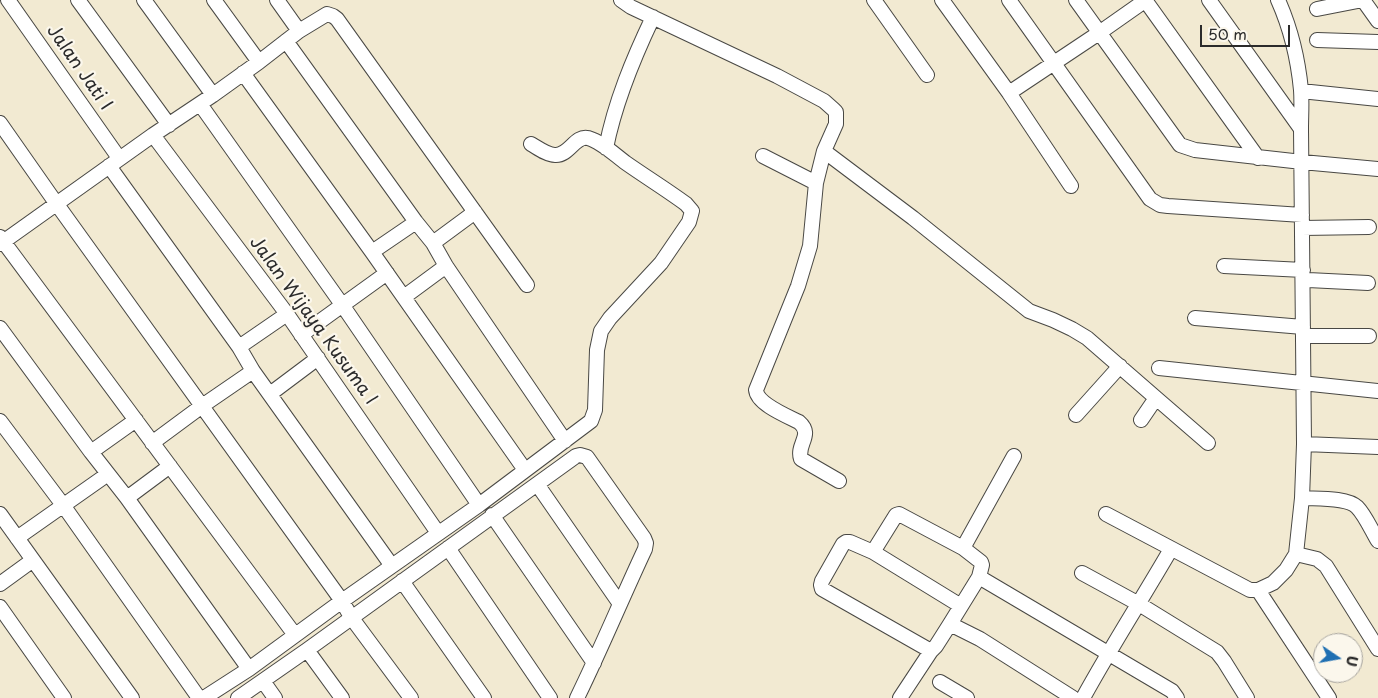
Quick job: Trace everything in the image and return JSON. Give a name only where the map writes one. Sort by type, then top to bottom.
[{"type":"street","name":"Jalan Jati I","points":[[8,0],[114,162],[239,347],[253,371],[392,566]]},
{"type":"street","points":[[78,0],[169,125]]},
{"type":"street","points":[[144,0],[213,95]]},
{"type":"street","points":[[214,0],[259,62]]},
{"type":"street","points":[[277,0],[299,31]]},
{"type":"street","points":[[621,0],[625,4],[777,76],[824,101],[836,112],[836,124],[824,151],[816,183],[810,246],[798,286],[757,385],[756,394],[763,403],[804,426],[805,433],[800,450],[800,458],[839,481]]},
{"type":"street","points":[[874,0],[927,75]]},
{"type":"street","points":[[942,0],[1009,93],[1072,186]]},
{"type":"street","points":[[1009,0],[1150,199],[1160,205],[1368,227]]},
{"type":"street","points":[[1076,0],[1180,145],[1195,150],[1258,158],[1378,169]]},
{"type":"street","points":[[1009,93],[1146,0],[1258,158]]},
{"type":"street","points":[[1209,0],[1301,129]]},
{"type":"street","points":[[1106,514],[1250,590],[1258,590],[1273,583],[1286,570],[1296,554],[1302,498],[1304,444],[1301,91],[1296,51],[1278,0]]},
{"type":"street","points":[[1317,9],[1363,0],[1378,21]]},
{"type":"street","points":[[295,635],[1,241],[243,74],[299,31],[327,14],[337,19],[526,285]]},
{"type":"street","points":[[606,148],[619,96],[634,57],[653,17]]},
{"type":"street","points":[[1317,40],[1378,42]]},
{"type":"street","points":[[286,41],[433,243],[446,266],[565,441]]},
{"type":"street","points":[[243,74],[387,273],[525,470]]},
{"type":"street","points":[[1301,91],[1378,99]]},
{"type":"street","points":[[200,104],[479,505]]},
{"type":"street","points":[[0,123],[411,698]]},
{"type":"street","name":"Jalan Wijaya Kusuma I","points":[[153,135],[287,314],[438,533]]},
{"type":"street","points":[[204,698],[249,670],[342,601],[479,505],[587,425],[593,416],[597,344],[601,331],[610,318],[661,263],[689,222],[692,211],[686,204],[592,140],[583,138],[563,153],[554,155],[531,144]]},
{"type":"street","points":[[824,151],[914,218],[1029,312],[1053,320],[1087,338],[1208,443]]},
{"type":"street","points":[[763,156],[816,183]]},
{"type":"street","points":[[433,243],[475,212]]},
{"type":"street","points":[[372,252],[416,222]]},
{"type":"street","points":[[404,297],[446,266]]},
{"type":"street","points":[[1224,266],[1303,276],[1308,280],[1368,282]]},
{"type":"street","points":[[301,335],[387,273]]},
{"type":"street","points":[[239,347],[287,314]]},
{"type":"street","points":[[1195,318],[1303,331],[1369,336]]},
{"type":"street","points":[[0,328],[127,498],[249,670]]},
{"type":"street","points":[[270,394],[318,358]]},
{"type":"street","points":[[1076,415],[1120,366]]},
{"type":"street","points":[[1159,368],[1378,391]]},
{"type":"street","points":[[152,443],[253,371]]},
{"type":"street","points":[[1141,420],[1156,398]]},
{"type":"street","points":[[91,452],[136,420]]},
{"type":"street","points":[[0,421],[63,505],[199,698]]},
{"type":"street","points":[[1304,444],[1378,447]]},
{"type":"street","points":[[238,698],[580,454],[587,457],[646,542],[645,549],[577,698]]},
{"type":"street","points":[[963,548],[1014,456]]},
{"type":"street","points":[[127,498],[170,466]]},
{"type":"street","points":[[17,538],[108,474]]},
{"type":"street","points":[[537,484],[620,604]]},
{"type":"street","points":[[1302,498],[1345,501],[1352,504],[1358,508],[1378,541]]},
{"type":"street","points":[[873,552],[896,515],[899,514],[963,548],[981,562],[982,565],[979,577],[936,646],[900,698]]},
{"type":"street","points":[[0,515],[132,698]]},
{"type":"street","points":[[492,515],[594,663]]},
{"type":"street","points":[[931,651],[822,589],[822,581],[844,543],[850,542],[873,552],[961,606]]},
{"type":"street","points":[[448,548],[550,698]]},
{"type":"street","points":[[1083,698],[1171,549]]},
{"type":"street","points":[[1296,554],[1317,559],[1326,566],[1378,649]]},
{"type":"street","points":[[0,584],[32,560]]},
{"type":"street","points":[[1082,573],[1139,604],[1217,652],[1247,698]]},
{"type":"street","points":[[979,577],[1172,690],[1177,698]]},
{"type":"street","points":[[402,581],[484,698]]},
{"type":"street","points":[[1258,590],[1330,698]]},
{"type":"street","points":[[0,607],[64,698]]},
{"type":"street","points":[[950,624],[980,639],[1073,698]]},
{"type":"street","points":[[307,650],[342,698]]},
{"type":"street","points":[[263,681],[275,698]]},
{"type":"street","points":[[940,682],[967,698]]}]
